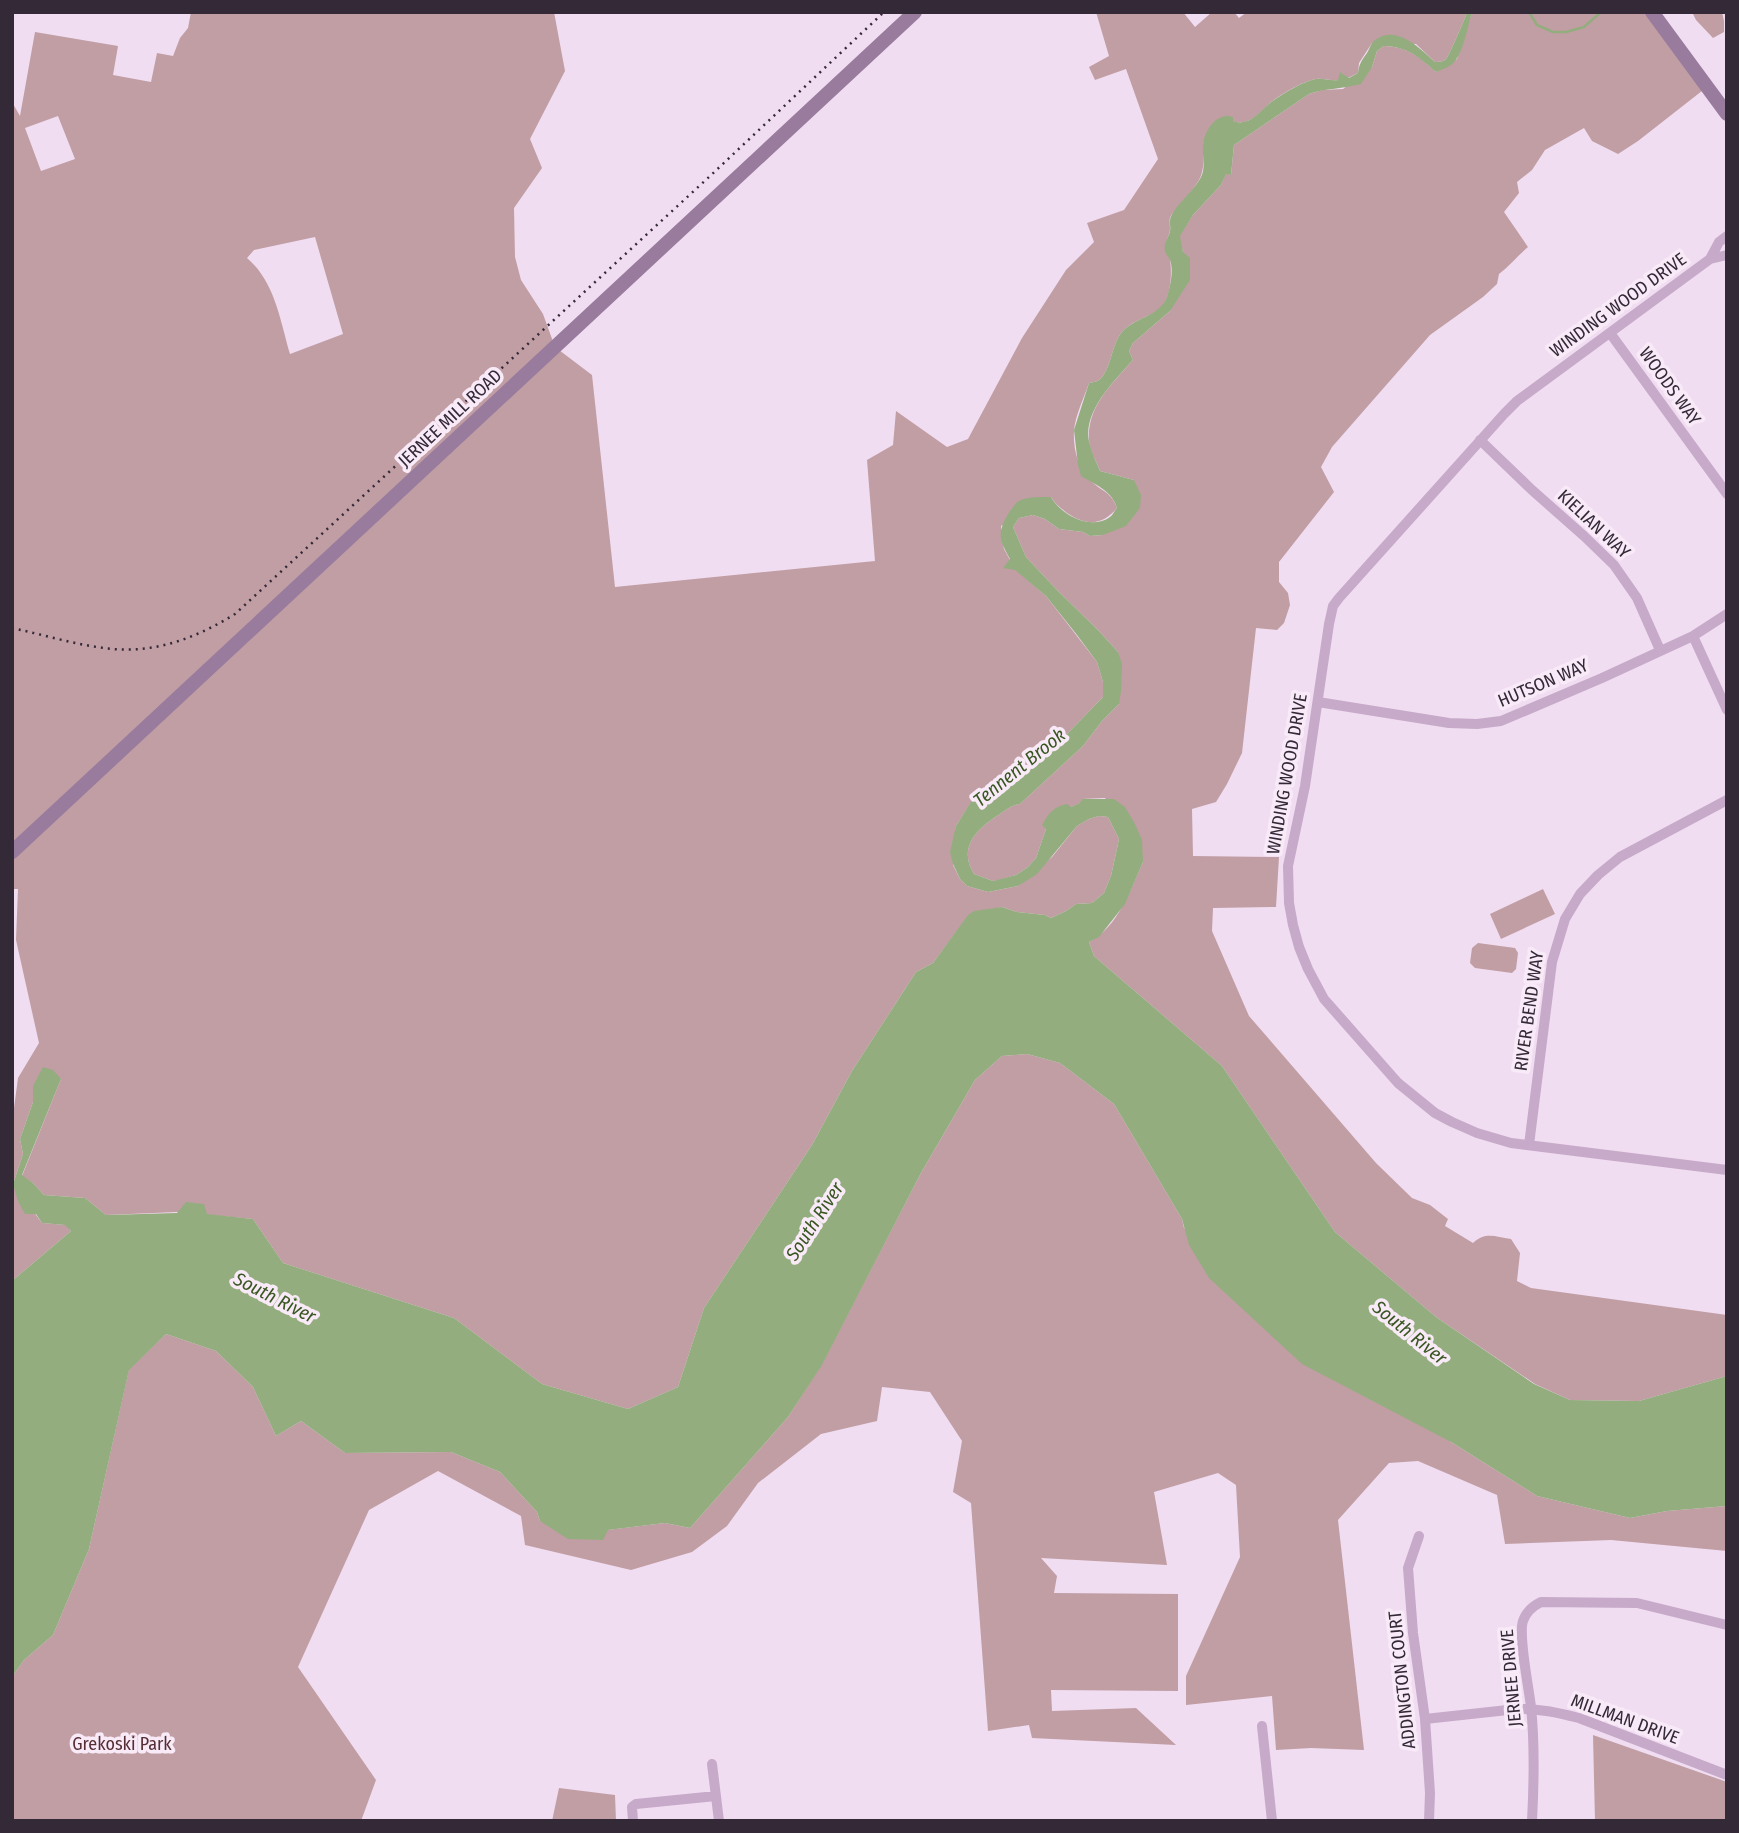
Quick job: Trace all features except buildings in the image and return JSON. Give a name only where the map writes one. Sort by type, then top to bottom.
[{"type":"street","name":"JERNEE MILL ROAD","points":[[12,852],[915,12]]},
{"type":"street","points":[[1653,12],[1727,114]]},
{"type":"street","name":"WINDING WOOD DRIVE","points":[[1710,259],[1719,242],[1727,236]]},
{"type":"street","name":"WINDING WOOD DRIVE","points":[[1727,255],[1710,259],[1517,401],[1350,583],[1333,606],[1287,883],[1299,947],[1322,995],[1398,1083],[1444,1118],[1477,1133],[1511,1143],[1727,1170]]},
{"type":"street","name":"WOODS WAY","points":[[1610,332],[1727,494]]},
{"type":"street","name":"KIELIAN WAY","points":[[1480,440],[1614,565],[1637,598],[1660,650]]},
{"type":"street","name":"HUTSON WAY","points":[[1318,702],[1449,723],[1489,723],[1513,716],[1602,678],[1693,636],[1727,614]]},
{"type":"street","points":[[1693,636],[1727,710]]},
{"type":"street","name":"RIVER BEND WAY","points":[[1529,1145],[1552,962],[1565,919],[1580,894],[1620,857],[1727,800]]},
{"type":"street","name":"ADDINGTON COURT","points":[[1419,1536],[1408,1568],[1413,1633],[1425,1719],[1429,1821]]},
{"type":"street","name":"JERNEE DRIVE","points":[[1532,1821],[1535,1779],[1531,1708],[1521,1633],[1523,1620],[1533,1606],[1541,1602],[1637,1603],[1727,1625]]},
{"type":"street","name":"MILLMAN DRIVE","points":[[1425,1719],[1531,1708],[1579,1718],[1727,1775]]},
{"type":"street","points":[[1262,1726],[1272,1821]]},
{"type":"street","points":[[712,1764],[719,1821]]},
{"type":"street","points":[[633,1821],[632,1807],[636,1804],[716,1796]]},
{"type":"green space","points":[[191,12],[554,12],[565,71],[530,139],[542,168],[514,208],[515,257],[521,280],[543,314],[555,347],[592,375],[615,587],[875,561],[867,460],[893,445],[896,411],[947,447],[968,439],[1022,338],[1066,270],[1094,242],[1087,223],[1124,210],[1158,159],[1126,69],[1095,80],[1089,67],[1109,56],[1096,12],[1183,12],[1195,27],[1212,12],[1234,12],[1239,18],[1247,12],[1467,12],[1450,52],[1443,61],[1435,62],[1416,44],[1372,43],[1359,63],[1358,73],[1348,78],[1341,73],[1339,80],[1316,79],[1299,85],[1285,92],[1249,121],[1232,121],[1203,143],[1200,178],[1170,219],[1166,244],[1171,276],[1165,302],[1157,311],[1127,327],[1118,337],[1103,376],[1098,381],[1089,383],[1076,419],[1074,445],[1080,465],[1086,476],[1112,498],[1117,508],[1100,521],[1087,522],[1067,513],[1051,497],[1001,526],[1004,549],[1015,569],[1046,596],[1097,662],[1103,682],[1103,697],[1068,733],[1050,744],[1051,750],[1015,781],[990,792],[979,790],[956,826],[953,865],[967,886],[988,892],[1018,886],[1052,857],[1077,826],[1099,816],[1108,817],[1119,839],[1111,876],[1104,893],[1092,903],[1076,904],[1051,918],[1002,907],[968,916],[933,963],[916,972],[852,1071],[812,1145],[704,1308],[678,1387],[628,1409],[542,1384],[454,1318],[283,1263],[253,1219],[177,1212],[106,1215],[85,1198],[44,1195],[22,1176],[61,1079],[33,1086],[33,1102],[20,1139],[23,1154],[13,1184],[42,1223],[66,1225],[71,1231],[12,1281],[12,1123],[18,1078],[39,1043],[16,940],[18,889],[12,889],[12,102],[20,116],[35,32],[118,46],[113,75],[151,82],[157,53],[173,56],[180,38],[188,28]],"holes":[[[58,116],[75,159],[41,171],[25,128]],[[315,237],[343,334],[290,354],[270,290],[264,278],[247,258],[254,250]]]},
{"type":"green space","points":[[1472,12],[1652,12],[1707,87],[1618,154],[1592,141],[1584,128],[1545,150],[1532,170],[1517,182],[1519,193],[1504,212],[1528,247],[1499,274],[1497,284],[1483,297],[1430,335],[1332,447],[1321,467],[1334,492],[1279,562],[1279,582],[1288,593],[1290,605],[1284,623],[1277,630],[1256,628],[1242,753],[1216,802],[1192,809],[1193,856],[1279,857],[1276,907],[1213,908],[1212,931],[1249,1016],[1376,1163],[1412,1198],[1430,1205],[1448,1219],[1445,1226],[1473,1243],[1487,1236],[1511,1239],[1520,1253],[1517,1281],[1531,1288],[1727,1315],[1727,1376],[1639,1401],[1570,1400],[1535,1384],[1436,1317],[1335,1232],[1222,1066],[1094,956],[1089,942],[1115,918],[1143,862],[1105,798],[1082,799],[1081,803],[1071,807],[1046,829],[1036,858],[1016,875],[993,881],[974,874],[969,864],[969,847],[978,832],[1007,809],[1020,804],[1083,746],[1119,704],[1118,652],[1026,557],[1013,527],[1019,518],[1033,515],[1045,519],[1059,529],[1083,532],[1090,536],[1103,535],[1134,480],[1100,471],[1089,444],[1089,428],[1102,396],[1133,360],[1129,351],[1133,343],[1170,311],[1183,252],[1179,236],[1193,215],[1221,185],[1226,173],[1231,175],[1234,145],[1309,94],[1343,89],[1372,67],[1377,51],[1384,46],[1412,53],[1436,72],[1457,59]]},
{"type":"green space","points":[[1692,12],[1722,12],[1724,32],[1713,38]]},
{"type":"green space","points":[[1543,889],[1555,914],[1501,939],[1490,914]]},
{"type":"green space","points":[[1478,943],[1515,948],[1518,953],[1516,969],[1512,973],[1475,968],[1470,963],[1472,948]]},
{"type":"green space","name":"Grekoski Park","points":[[1027,1054],[1060,1063],[1114,1104],[1182,1219],[1184,1228],[1451,1442],[1537,1496],[1630,1518],[1667,1511],[1727,1506],[1727,1551],[1611,1540],[1505,1544],[1497,1495],[1418,1461],[1389,1463],[1338,1520],[1364,1750],[1276,1750],[1272,1696],[1186,1705],[1186,1676],[1240,1557],[1236,1485],[1218,1473],[1154,1492],[1167,1565],[1041,1558],[1057,1576],[1054,1593],[1178,1594],[1178,1691],[1051,1690],[1052,1711],[1136,1708],[1176,1745],[1032,1738],[1029,1725],[988,1731],[971,1503],[953,1492],[962,1441],[930,1392],[882,1387],[877,1421],[821,1434],[758,1483],[727,1526],[692,1552],[631,1570],[525,1545],[521,1516],[438,1471],[369,1510],[298,1667],[376,1780],[361,1821],[12,1821],[12,1677],[24,1660],[53,1635],[89,1549],[129,1369],[166,1334],[216,1351],[253,1387],[276,1436],[301,1421],[345,1453],[451,1452],[500,1472],[537,1512],[540,1521],[607,1530],[665,1523],[690,1528],[788,1417],[822,1364],[921,1173],[975,1080],[1002,1056]]},
{"type":"green space","points":[[1593,1735],[1727,1782],[1727,1821],[1595,1821]]},
{"type":"green space","points":[[559,1788],[615,1795],[616,1821],[552,1821]]},
{"type":"water","name":"South River","points":[[1467,12],[1472,12],[1463,44],[1458,56],[1449,66],[1436,72],[1407,51],[1384,46],[1377,51],[1372,67],[1361,84],[1309,94],[1234,145],[1231,175],[1226,174],[1221,185],[1193,215],[1180,236],[1183,252],[1190,258],[1190,280],[1170,311],[1133,343],[1129,351],[1133,360],[1094,410],[1088,433],[1100,471],[1134,480],[1141,495],[1140,508],[1126,526],[1103,535],[1090,536],[1083,532],[1059,529],[1045,519],[1033,515],[1019,518],[1013,527],[1026,557],[1118,652],[1122,664],[1119,704],[1083,746],[1020,804],[992,819],[978,832],[969,847],[969,864],[974,874],[993,881],[1016,875],[1036,858],[1046,829],[1042,825],[1055,809],[1067,804],[1071,807],[1082,799],[1114,799],[1125,807],[1142,840],[1143,862],[1125,904],[1099,937],[1089,942],[1094,956],[1222,1066],[1335,1232],[1436,1317],[1534,1384],[1570,1400],[1639,1401],[1727,1376],[1727,1506],[1667,1511],[1630,1518],[1537,1496],[1451,1442],[1302,1364],[1209,1278],[1189,1245],[1182,1219],[1114,1104],[1060,1063],[1027,1054],[1002,1056],[975,1080],[921,1173],[822,1365],[788,1417],[690,1528],[665,1523],[608,1530],[603,1540],[568,1539],[540,1521],[537,1512],[500,1472],[451,1452],[345,1453],[301,1421],[276,1436],[253,1387],[216,1351],[166,1334],[129,1370],[89,1549],[53,1635],[24,1660],[12,1677],[12,1281],[71,1231],[65,1225],[42,1223],[36,1214],[25,1214],[13,1184],[23,1154],[20,1139],[33,1102],[33,1086],[43,1067],[53,1070],[61,1079],[22,1175],[44,1195],[85,1198],[106,1215],[177,1213],[186,1202],[204,1204],[207,1214],[253,1219],[283,1263],[454,1318],[542,1384],[628,1409],[678,1387],[704,1308],[812,1145],[852,1071],[916,972],[933,963],[968,915],[974,911],[1002,907],[1051,918],[1076,904],[1092,903],[1104,893],[1111,876],[1119,839],[1108,817],[1099,816],[1077,826],[1037,874],[1018,886],[988,892],[967,886],[960,879],[950,852],[956,826],[979,789],[990,792],[1015,781],[1051,750],[1050,745],[1068,733],[1103,697],[1103,682],[1097,662],[1077,635],[1046,596],[1015,570],[1003,568],[1010,559],[1001,540],[1001,530],[1016,503],[1029,498],[1051,497],[1069,515],[1086,522],[1102,521],[1111,516],[1117,508],[1107,493],[1081,476],[1074,430],[1089,383],[1098,381],[1103,376],[1118,337],[1127,327],[1158,309],[1167,297],[1172,269],[1165,252],[1165,243],[1170,231],[1170,220],[1201,177],[1204,165],[1203,145],[1209,128],[1217,120],[1227,116],[1233,117],[1233,121],[1249,120],[1280,96],[1311,80],[1338,80],[1340,72],[1349,78],[1358,73],[1372,43],[1380,37],[1389,35],[1406,39],[1435,62],[1443,61],[1450,52]]},
{"type":"waterway","name":"Tennent Brook","points":[[1529,12],[1537,25],[1553,32],[1584,27],[1601,12]]},
{"type":"railway","points":[[12,628],[88,645],[129,650],[177,642],[207,630],[235,614],[884,12]]}]
